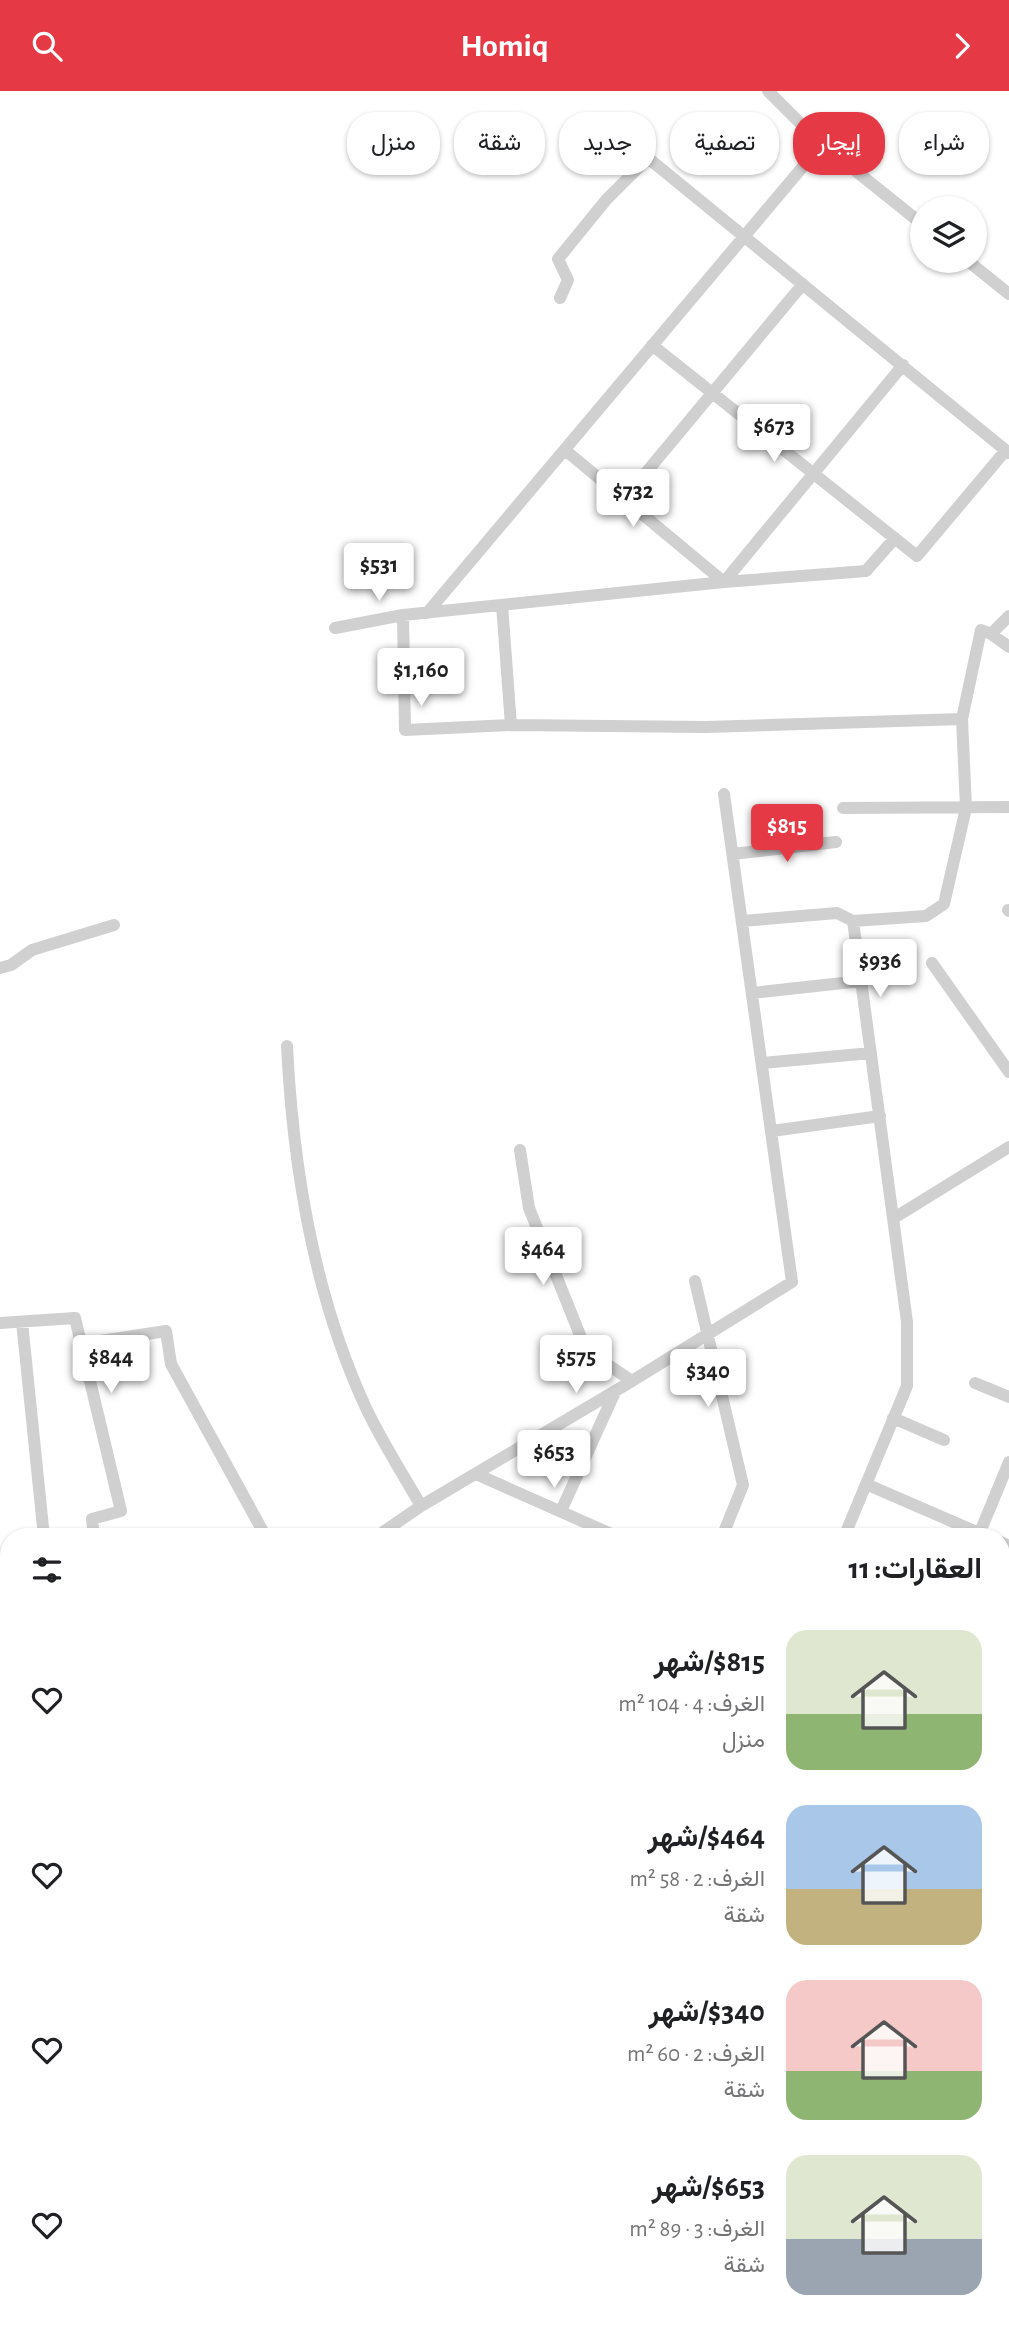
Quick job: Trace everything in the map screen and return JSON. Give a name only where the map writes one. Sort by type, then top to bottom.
[{"type":"street","points":[[768,91],[793,116]]},
{"type":"street","points":[[560,298],[568,280],[558,259],[606,200],[648,158],[1007,451],[917,556],[653,345]]},
{"type":"street","points":[[427,613],[796,175]]},
{"type":"street","points":[[861,175],[910,214]]},
{"type":"street","points":[[983,273],[1009,293]]},
{"type":"street","points":[[624,499],[803,284]]},
{"type":"street","points":[[723,582],[903,365]]},
{"type":"street","points":[[565,450],[723,582]]},
{"type":"street","points":[[335,628],[403,615],[723,582],[866,571],[895,538]]},
{"type":"street","points":[[502,605],[511,725]]},
{"type":"street","points":[[403,615],[405,730],[511,725],[706,727],[962,719]]},
{"type":"street","points":[[991,634],[1009,616]]},
{"type":"street","points":[[742,921],[837,913],[853,921],[926,916],[944,904],[966,808],[962,719],[981,630],[1009,647]]},
{"type":"street","points":[[389,1528],[421,1506],[615,1392],[792,1282],[724,794]]},
{"type":"street","points":[[843,808],[1009,807]]},
{"type":"street","points":[[733,854],[836,842]]},
{"type":"street","points":[[848,1528],[906,1386],[907,1322],[853,921]]},
{"type":"street","points":[[0,968],[11,965],[32,950],[114,925]]},
{"type":"street","points":[[932,963],[1009,1072]]},
{"type":"street","points":[[752,993],[861,981]]},
{"type":"street","points":[[287,1046],[291,1115],[317,1267],[343,1353],[362,1399],[421,1506]]},
{"type":"street","points":[[762,1063],[871,1053]]},
{"type":"street","points":[[772,1131],[880,1116]]},
{"type":"street","points":[[894,1219],[1009,1147]]},
{"type":"street","points":[[520,1150],[529,1208],[586,1350],[632,1381]]},
{"type":"street","points":[[695,1281],[743,1485],[726,1528]]},
{"type":"street","points":[[0,1323],[75,1318],[121,1511],[92,1519],[93,1528]]},
{"type":"street","points":[[22,1322],[43,1528]]},
{"type":"street","points":[[81,1344],[166,1331],[171,1364],[261,1528]]},
{"type":"street","points":[[975,1383],[1009,1397]]},
{"type":"street","points":[[561,1511],[615,1392]]},
{"type":"street","points":[[893,1418],[944,1440]]},
{"type":"street","points":[[984,1528],[1009,1462]]},
{"type":"street","points":[[476,1474],[598,1528]]},
{"type":"street","points":[[866,1484],[965,1528]]}]
